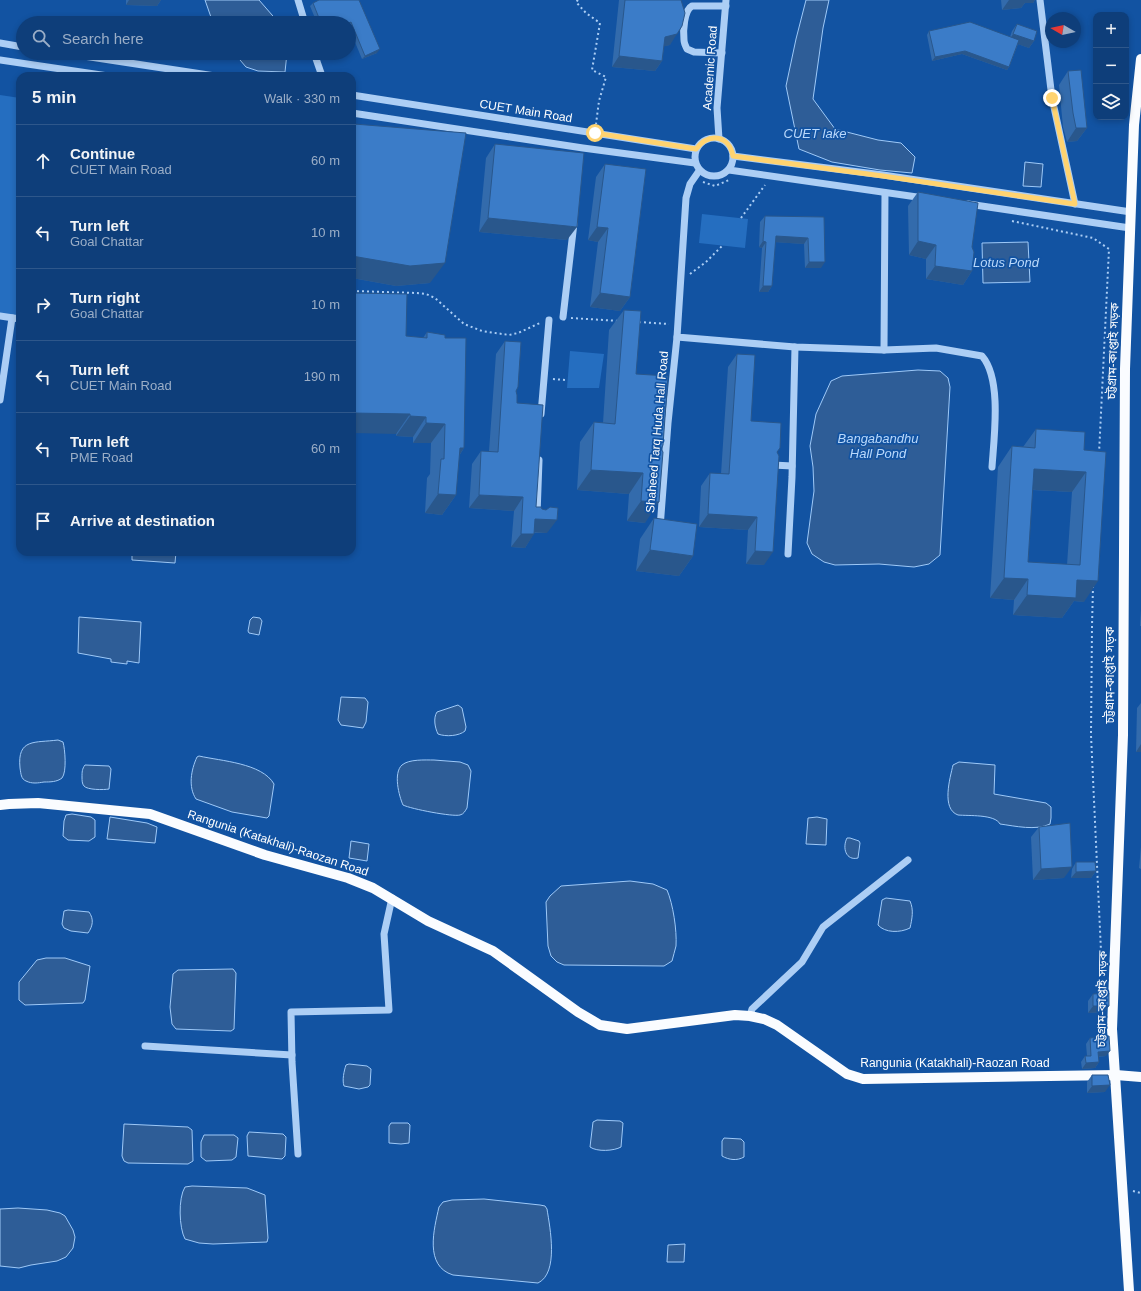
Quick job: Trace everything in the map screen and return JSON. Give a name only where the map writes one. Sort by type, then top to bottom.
[{"type":"main road","name":"চট্টগ্রাম-কাপ্তাই সড়ক","points":[[1129,1291],[1112,1029],[1123,735],[1124,412],[1134,125],[1141,59]]},
{"type":"main road","name":"Rangunia (Katakhali)-Raozan Road","points":[[0,806],[9,804],[38,803],[150,814],[265,855],[348,878],[373,888],[428,920],[493,951],[578,1012],[600,1025],[627,1029],[735,1015],[750,1016],[764,1019],[778,1026],[847,1074],[863,1079],[1116,1074],[1141,1077]]},
{"type":"street","points":[[298,0],[303,16]]},
{"type":"street","points":[[1040,0],[1052,98],[1075,204]]},
{"type":"street","points":[[722,53],[694,52],[687,49],[684,41],[686,13],[692,6],[726,3]]},
{"type":"street","name":"Academic Road","points":[[719,138],[717,108],[726,3]]},
{"type":"street","points":[[0,43],[16,46]]},
{"type":"street","points":[[0,60],[81,72]]},
{"type":"street","points":[[110,60],[189,72]]},
{"type":"street","points":[[316,60],[321,72]]},
{"type":"street","name":"CUET Main Road","points":[[356,97],[696,149]]},
{"type":"street","points":[[356,114],[582,152],[695,163]]},
{"type":"street","points":[[719,138],[729,145],[733,156],[729,170],[722,175],[712,177],[707,176],[700,171],[695,163],[694,156],[696,149],[700,143],[706,140],[719,138]]},
{"type":"street","points":[[733,156],[1131,212]]},
{"type":"street","points":[[729,170],[928,199]]},
{"type":"street","name":"Shaheed Tarq Huda Hall Road","points":[[660,529],[662,470],[677,337],[686,198],[690,184],[700,171]]},
{"type":"street","points":[[884,350],[885,193]]},
{"type":"street","points":[[959,203],[1130,228]]},
{"type":"street","points":[[973,214],[975,205]]},
{"type":"street","points":[[563,317],[575,217]]},
{"type":"street","points":[[0,316],[16,318]]},
{"type":"street","points":[[0,400],[12,318]]},
{"type":"street","points":[[540,421],[537,406],[548,320]]},
{"type":"street","points":[[677,337],[795,347],[884,350],[944,349],[982,356],[986,361],[992,376],[995,405],[992,467]]},
{"type":"street","points":[[788,554],[795,347]]},
{"type":"street","points":[[536,520],[539,451]]},
{"type":"street","points":[[773,465],[792,466]]},
{"type":"street","points":[[750,1016],[752,1010],[802,962],[823,927],[908,860]]},
{"type":"street","points":[[298,1154],[291,1012],[389,1010],[384,934],[392,898]]},
{"type":"street","points":[[145,1046],[292,1054]]},
{"type":"path","points":[[578,0],[576,2],[586,13],[600,23],[592,70],[606,76],[599,101],[595,133]]},
{"type":"path","points":[[741,218],[772,176]]},
{"type":"path","points":[[698,180],[715,186],[731,180]]},
{"type":"path","points":[[1005,220],[1094,238],[1109,248],[1099,459]]},
{"type":"path","points":[[681,280],[706,262],[722,246]]},
{"type":"path","points":[[356,291],[417,292],[426,294],[435,298],[464,324],[482,332],[509,335],[548,320]]},
{"type":"path","points":[[563,317],[625,321]]},
{"type":"path","points":[[632,322],[678,324]]},
{"type":"path","points":[[1094,586],[1091,639],[1090,735],[1102,978]]},
{"type":"shaded area","points":[[0,95],[16,97],[16,317],[0,314]]},
{"type":"shaded area","points":[[702,214],[748,219],[745,248],[699,243]]},
{"type":"shaded area","points":[[570,351],[604,354],[599,388],[567,388]]},
{"type":"water","points":[[205,0],[259,0],[273,16],[211,16]]},
{"type":"water","name":"CUET lake","points":[[806,0],[829,0],[823,28],[813,99],[835,129],[878,140],[901,143],[915,157],[912,173],[880,170],[832,162],[799,149],[786,86]]},
{"type":"water","points":[[240,60],[286,60],[285,72],[258,71],[246,67]]},
{"type":"water","points":[[1025,162],[1043,164],[1041,187],[1023,186]]},
{"type":"water","name":"Lotus Pond","points":[[1028,242],[1030,282],[983,283],[982,243]]},
{"type":"water","name":"Bangabandhu Hall Pond","points":[[918,370],[940,371],[948,378],[950,387],[940,555],[929,564],[914,567],[879,564],[835,565],[824,562],[812,554],[807,543],[814,491],[810,446],[816,414],[831,381],[842,376]]},
{"type":"water","points":[[132,556],[176,556],[175,563],[132,560]]},
{"type":"water","points":[[79,617],[141,622],[139,663],[127,661],[127,664],[111,662],[111,659],[78,653]]},
{"type":"water","points":[[253,617],[260,618],[262,621],[259,635],[249,633],[248,631],[250,620]]},
{"type":"water","points":[[341,697],[365,698],[368,702],[366,722],[363,728],[341,725],[338,720]]},
{"type":"water","points":[[458,705],[462,708],[466,727],[465,731],[452,736],[438,734],[435,723],[437,712]]},
{"type":"water","points":[[58,740],[63,742],[64,750],[65,771],[62,778],[53,782],[37,783],[30,783],[24,780],[22,778],[20,768],[21,751],[29,744],[35,742]]},
{"type":"water","points":[[199,756],[251,767],[268,777],[274,784],[269,816],[267,818],[232,812],[196,799],[192,789],[191,778],[195,762]]},
{"type":"water","points":[[417,760],[460,762],[468,765],[471,771],[467,808],[461,815],[441,814],[414,809],[403,805],[397,779],[399,769],[405,763]]},
{"type":"water","points":[[959,762],[995,765],[994,794],[1046,803],[1051,807],[1050,824],[1032,828],[1019,827],[1000,824],[997,821],[987,817],[958,815],[953,812],[948,800],[948,793],[953,765]]},
{"type":"water","points":[[85,765],[109,766],[111,769],[109,789],[100,790],[84,786],[82,782],[82,774]]},
{"type":"water","points":[[72,814],[91,817],[95,820],[95,837],[89,841],[68,840],[63,836],[66,815]]},
{"type":"water","points":[[110,817],[147,823],[157,827],[155,843],[107,839]]},
{"type":"water","points":[[817,817],[827,819],[826,845],[806,844],[808,818]]},
{"type":"water","points":[[847,838],[859,841],[858,858],[851,858],[846,853],[845,846]]},
{"type":"water","points":[[351,841],[369,844],[367,861],[349,858]]},
{"type":"water","points":[[630,881],[653,884],[667,890],[673,910],[676,932],[676,946],[672,961],[664,966],[564,965],[557,962],[551,956],[548,946],[546,902],[550,896],[561,886]]},
{"type":"water","points":[[886,898],[910,901],[912,918],[910,928],[902,931],[889,931],[878,925],[882,900]]},
{"type":"water","points":[[64,911],[89,912],[92,917],[92,922],[88,933],[71,931],[64,928],[62,924]]},
{"type":"water","points":[[46,958],[65,958],[90,966],[85,1000],[83,1003],[25,1005],[19,1000],[19,982],[37,960]]},
{"type":"water","points":[[233,969],[236,973],[234,1029],[231,1031],[176,1029],[172,1024],[170,1007],[173,974],[178,970]]},
{"type":"water","points":[[346,1065],[367,1066],[371,1069],[370,1085],[368,1087],[359,1089],[344,1086],[343,1078]]},
{"type":"water","points":[[597,1120],[620,1121],[623,1123],[621,1147],[597,1150],[590,1147],[593,1122]]},
{"type":"water","points":[[391,1123],[408,1123],[410,1125],[409,1143],[389,1143],[389,1126]]},
{"type":"water","points":[[124,1124],[188,1127],[192,1130],[193,1161],[188,1164],[128,1163],[124,1161],[122,1156]]},
{"type":"water","points":[[249,1132],[283,1134],[286,1137],[285,1156],[282,1159],[248,1156],[247,1136]]},
{"type":"water","points":[[204,1135],[234,1135],[238,1138],[236,1157],[232,1160],[206,1161],[201,1157],[201,1142]]},
{"type":"water","points":[[724,1138],[741,1139],[744,1142],[744,1157],[733,1160],[722,1156],[722,1141]]},
{"type":"water","points":[[185,1187],[247,1188],[265,1195],[267,1242],[213,1244],[199,1243],[185,1239],[181,1228],[180,1205]]},
{"type":"water","points":[[484,1199],[540,1205],[545,1206],[547,1209],[552,1249],[551,1260],[549,1270],[545,1278],[538,1283],[453,1275],[444,1270],[438,1264],[433,1246],[439,1207],[443,1202],[452,1200]]},
{"type":"water","points":[[18,1208],[47,1210],[60,1213],[65,1216],[73,1230],[75,1237],[73,1248],[66,1257],[57,1261],[19,1268],[0,1266],[0,1209]]},
{"type":"water","points":[[685,1244],[684,1262],[667,1262],[668,1245]]},
{"type":"building","points":[[319,0],[359,0],[380,49],[365,56],[356,34],[356,16],[318,16],[313,3]]},
{"type":"building","points":[[625,0],[681,0],[685,13],[682,26],[677,34],[665,37],[662,61],[619,56]]},
{"type":"building","points":[[970,22],[1019,40],[1009,67],[965,51],[935,57],[929,31]]},
{"type":"building","points":[[1017,24],[1037,31],[1034,41],[1013,34]]},
{"type":"building","points":[[1081,70],[1087,128],[1076,128],[1068,71]]},
{"type":"building","points":[[356,124],[466,133],[445,263],[410,266],[356,257]]},
{"type":"building","points":[[495,144],[584,153],[577,227],[488,218]]},
{"type":"building","points":[[605,164],[646,169],[630,297],[600,293],[608,228],[597,227]]},
{"type":"building","points":[[918,192],[978,203],[972,247],[974,252],[972,271],[935,266],[936,245],[918,241]]},
{"type":"building","points":[[765,216],[824,217],[825,262],[809,262],[808,238],[776,236],[772,286],[763,286],[766,242],[763,241]]},
{"type":"building","points":[[356,293],[407,294],[406,336],[427,338],[427,332],[445,335],[445,338],[466,338],[464,448],[460,448],[456,495],[438,494],[441,459],[444,459],[445,424],[426,423],[426,417],[410,416],[410,414],[356,413]]},
{"type":"building","points":[[624,310],[641,311],[636,374],[668,376],[663,445],[661,449],[663,452],[659,502],[641,501],[643,473],[591,470],[594,422],[615,424]]},
{"type":"building","points":[[505,341],[521,342],[518,387],[516,391],[517,403],[543,405],[536,507],[541,507],[542,509],[546,510],[550,507],[558,508],[557,520],[535,519],[534,534],[521,534],[523,497],[479,495],[481,451],[498,452]]},
{"type":"building","points":[[737,354],[755,355],[751,421],[781,423],[780,448],[777,452],[779,456],[773,552],[755,551],[757,517],[708,514],[710,473],[729,474]]},
{"type":"building","points":[[1036,429],[1085,432],[1084,450],[1106,452],[1098,581],[1077,580],[1076,598],[1027,595],[1028,579],[1004,578],[1012,446],[1035,448]],"holes":[[[1034,469],[1086,472],[1080,565],[1028,562]]]},
{"type":"building","points":[[654,518],[697,524],[693,556],[650,550]]},
{"type":"building","points":[[1070,823],[1072,867],[1041,869],[1039,827]]},
{"type":"building","points":[[1076,862],[1095,862],[1096,871],[1076,872]]},
{"type":"building","points":[[1109,993],[1109,1006],[1093,1006],[1093,994]]},
{"type":"building","points":[[1109,1036],[1110,1051],[1098,1052],[1099,1062],[1086,1063],[1085,1056],[1091,1056],[1090,1038]]},
{"type":"building","points":[[1092,1075],[1108,1075],[1110,1085],[1092,1086]]},
{"type":"route","points":[[595,133],[696,149],[700,143],[706,140],[719,138],[729,145],[733,156],[1075,204],[1052,98]]}]
